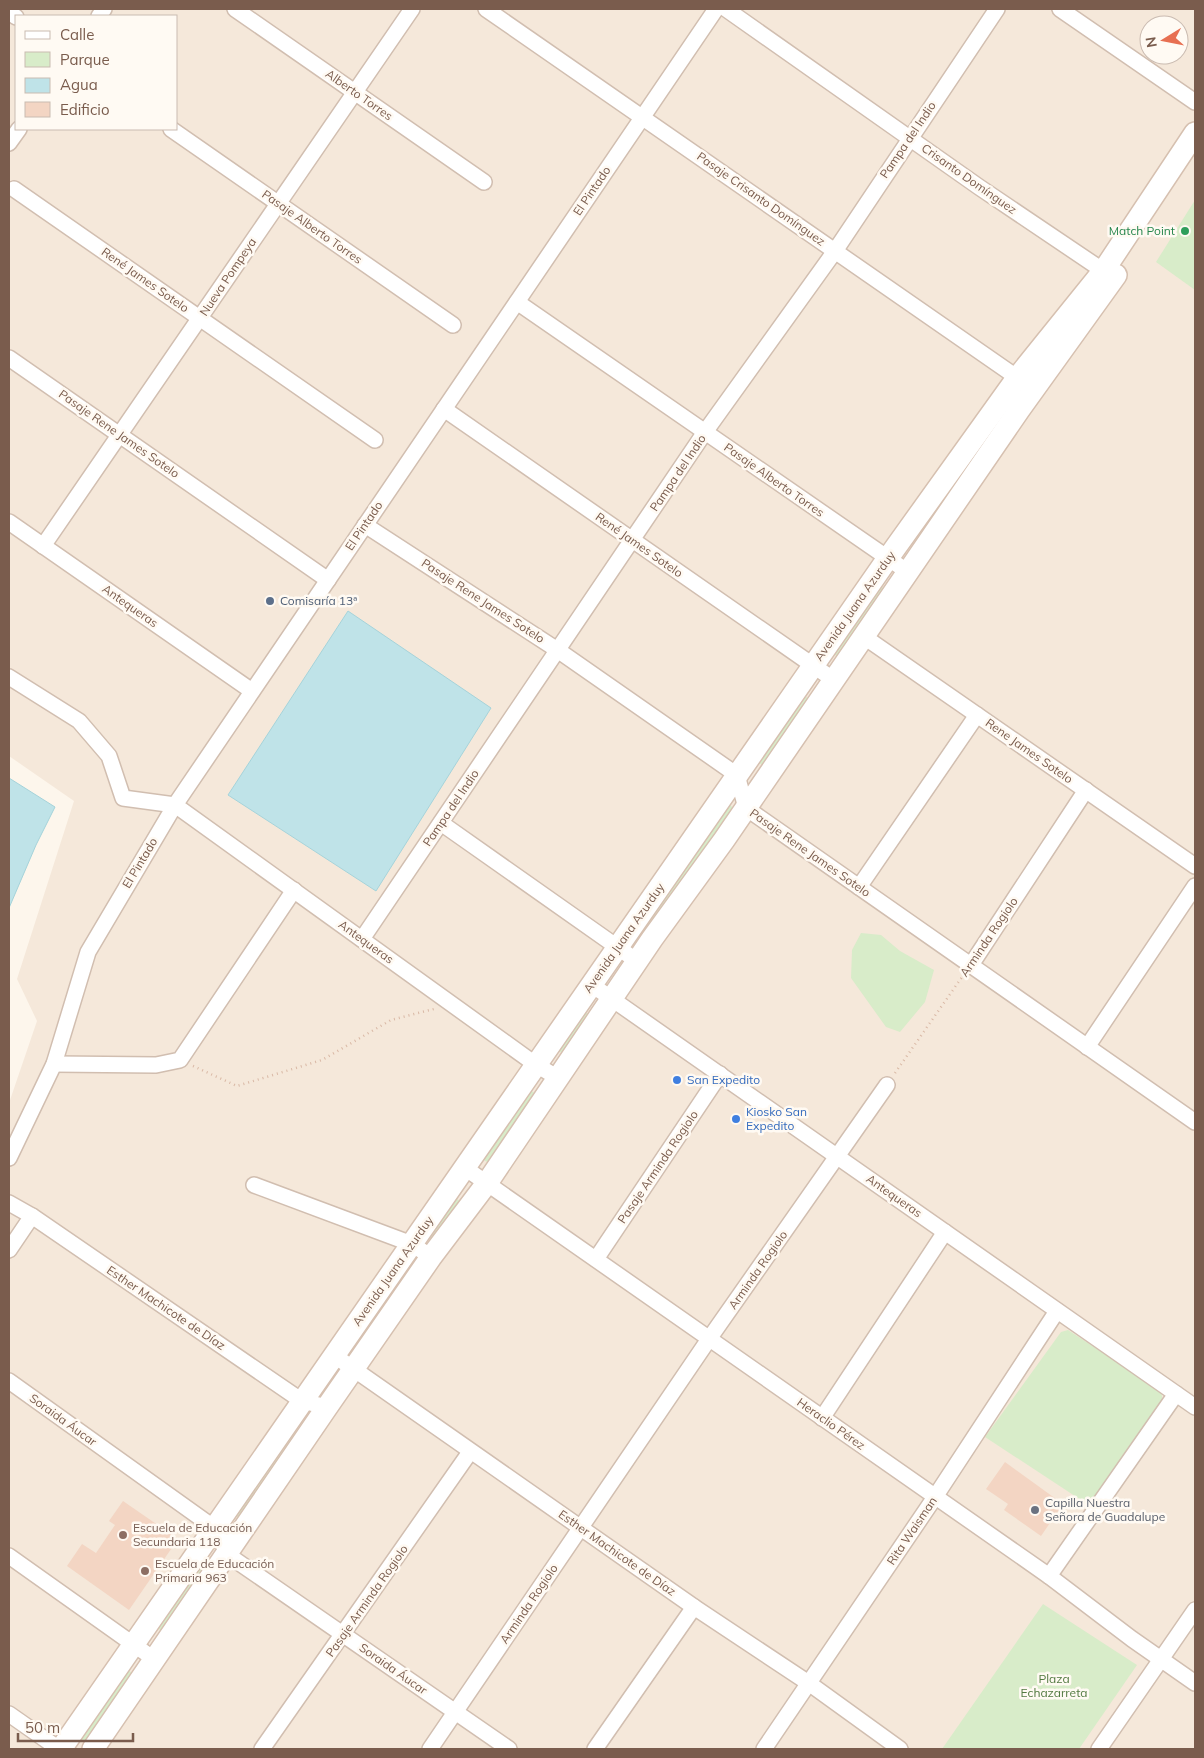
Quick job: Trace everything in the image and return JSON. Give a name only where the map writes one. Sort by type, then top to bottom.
[{"type":"main road","name":"Avenida Juana Azurduy","points":[[97,1748],[154,1659],[228,1555],[327,1407],[431,1257],[487,1183],[637,961],[746,808],[863,636],[1035,390],[1109,274],[1195,133]]},
{"type":"main road","name":"Avenida Juana Azurduy","points":[[60,1749],[133,1643],[216,1529],[302,1401],[888,558],[1017,378],[1109,274],[1195,159]]},
{"type":"street","name":"Alberto Torres","points":[[235,9],[484,182]]},
{"type":"street","name":"Nueva Pompeya","points":[[43,546],[412,9]]},
{"type":"street","name":"Pasaje Crisanto Domínguez","points":[[486,9],[1035,390]]},
{"type":"street","name":"El Pintado","points":[[9,1158],[54,1064],[88,952],[175,805],[716,9]]},
{"type":"street","name":"Crisanto Domínguez","points":[[726,9],[1109,274]]},
{"type":"street","name":"Pampa del Indio","points":[[362,939],[706,432],[835,251],[909,137],[997,9]]},
{"type":"street","points":[[1060,9],[1195,102]]},
{"type":"street","points":[[9,143],[18,130]]},
{"type":"street","name":"Pasaje Alberto Torres","points":[[172,130],[453,325]]},
{"type":"street","name":"René James Sotelo","points":[[14,189],[375,440]]},
{"type":"street","name":"Pasaje Alberto Torres","points":[[517,302],[908,572]]},
{"type":"street","name":"Pasaje Rene James Sotelo","points":[[9,358],[328,580]]},
{"type":"street","name":"René James Sotelo","points":[[444,409],[834,680]]},
{"type":"street","name":"Antequeras","points":[[9,522],[252,691]]},
{"type":"street","name":"Pasaje Rene James Sotelo","points":[[365,524],[559,651],[737,775],[746,808],[1195,1122]]},
{"type":"street","name":"Rene James Sotelo","points":[[863,636],[1195,866]]},
{"type":"street","points":[[9,677],[79,722],[109,756],[122,798],[175,805]]},
{"type":"street","points":[[859,887],[978,715]]},
{"type":"street","name":"Arminda Rogiolo","points":[[971,966],[1086,790]]},
{"type":"street","name":"Antequeras","points":[[175,805],[453,1005],[558,1078]]},
{"type":"street","points":[[441,823],[637,961]]},
{"type":"street","points":[[1087,1047],[1195,886]]},
{"type":"street","points":[[54,1064],[156,1065],[180,1060],[294,890]]},
{"type":"street","name":"Antequeras","points":[[592,985],[1195,1407]]},
{"type":"street","name":"Pasaje Arminda Rogiolo","points":[[596,1259],[720,1074]]},
{"type":"street","name":"Arminda Rogiolo","points":[[430,1749],[709,1339],[887,1084]]},
{"type":"street","name":"Heraclio Pérez","points":[[465,1168],[1049,1576],[1161,1660],[1195,1683]]},
{"type":"street","points":[[254,1185],[412,1244],[431,1257]]},
{"type":"street","name":"Esther Machicote de Díaz","points":[[9,1203],[32,1216],[302,1401],[327,1407]]},
{"type":"street","points":[[9,1250],[32,1216]]},
{"type":"street","points":[[822,1418],[945,1232]]},
{"type":"street","name":"Rita Waisman","points":[[764,1749],[810,1684],[1057,1311]]},
{"type":"street","name":"Esther Machicote de Díaz","points":[[335,1356],[355,1368],[470,1452],[694,1607],[810,1684],[900,1749]]},
{"type":"street","name":"Soraida Áucar","points":[[9,1381],[216,1529]]},
{"type":"street","points":[[1049,1576],[1176,1394]]},
{"type":"street","name":"Pasaje Arminda Rogiolo","points":[[262,1749],[344,1635],[470,1452]]},
{"type":"street","points":[[216,1529],[228,1555]]},
{"type":"street","name":"Soraida Áucar","points":[[228,1555],[509,1749]]},
{"type":"street","points":[[9,1556],[154,1659]]},
{"type":"street","points":[[595,1749],[694,1607]]},
{"type":"street","points":[[1099,1749],[1195,1610]]},
{"type":"street","points":[[9,1714],[60,1749]]},
{"type":"path","name":"Arminda Rogiolo","points":[[887,1084],[971,966]]},
{"type":"path","points":[[180,1060],[237,1086],[322,1060],[391,1020],[453,1005]]},
{"type":"shaded area","points":[[9,9],[1195,9],[1195,1749],[9,1749],[9,1103],[37,1021],[17,979],[74,801],[9,756]]},
{"type":"green space","name":"Match Point","points":[[1195,200],[1195,290],[1156,262]]},
{"type":"green space","points":[[882,587],[887,591],[839,658],[834,654]]},
{"type":"green space","points":[[806,697],[811,700],[764,766],[759,763]]},
{"type":"green space","points":[[730,805],[734,809],[646,934],[642,930]]},
{"type":"green space","points":[[861,933],[881,935],[900,951],[934,970],[925,1002],[900,1032],[886,1027],[851,978],[852,950]]},
{"type":"green space","points":[[585,1012],[591,1016],[563,1054],[558,1050]]},
{"type":"green space","points":[[530,1090],[536,1094],[489,1163],[482,1159]]},
{"type":"green space","points":[[457,1199],[462,1203],[434,1241],[429,1237]]},
{"type":"green space","points":[[400,1276],[407,1281],[362,1346],[355,1342]]},
{"type":"green space","points":[[1068,1330],[1161,1391],[1163,1402],[1090,1506],[985,1437],[1061,1332]]},
{"type":"green space","points":[[293,1430],[300,1434],[241,1519],[234,1515]]},
{"type":"green space","points":[[199,1568],[203,1571],[162,1632],[158,1628]]},
{"type":"green space","name":"Plaza Echazarreta","points":[[1043,1604],[1137,1665],[1079,1749],[942,1749]]},
{"type":"green space","points":[[128,1670],[133,1674],[85,1742],[80,1738]]},
{"type":"water","points":[[348,611],[491,708],[376,891],[228,795]]},
{"type":"water","points":[[9,778],[55,807],[36,845],[9,908]]},
{"type":"building","points":[[1005,1462],[1063,1504],[1041,1536],[1004,1510],[1008,1504],[986,1489]]},
{"type":"building","points":[[123,1501],[178,1539],[129,1610],[67,1566],[82,1544],[96,1553],[115,1525],[109,1521]]},
{"type":"place","name":"Match Point","points":[[1185,231]]},
{"type":"place","name":"Comisaría 13ª","points":[[270,601]]},
{"type":"place","name":"San Expedito","points":[[677,1080]]},
{"type":"place","name":"Kiosko San Expedito","points":[[736,1119]]},
{"type":"place","name":"Capilla Nuestra Señora de Guadalupe","points":[[1035,1510]]},
{"type":"place","name":"Escuela de Educación Secundaria 118","points":[[123,1535]]},
{"type":"place","name":"Escuela de Educación Primaria 963","points":[[145,1571]]}]
